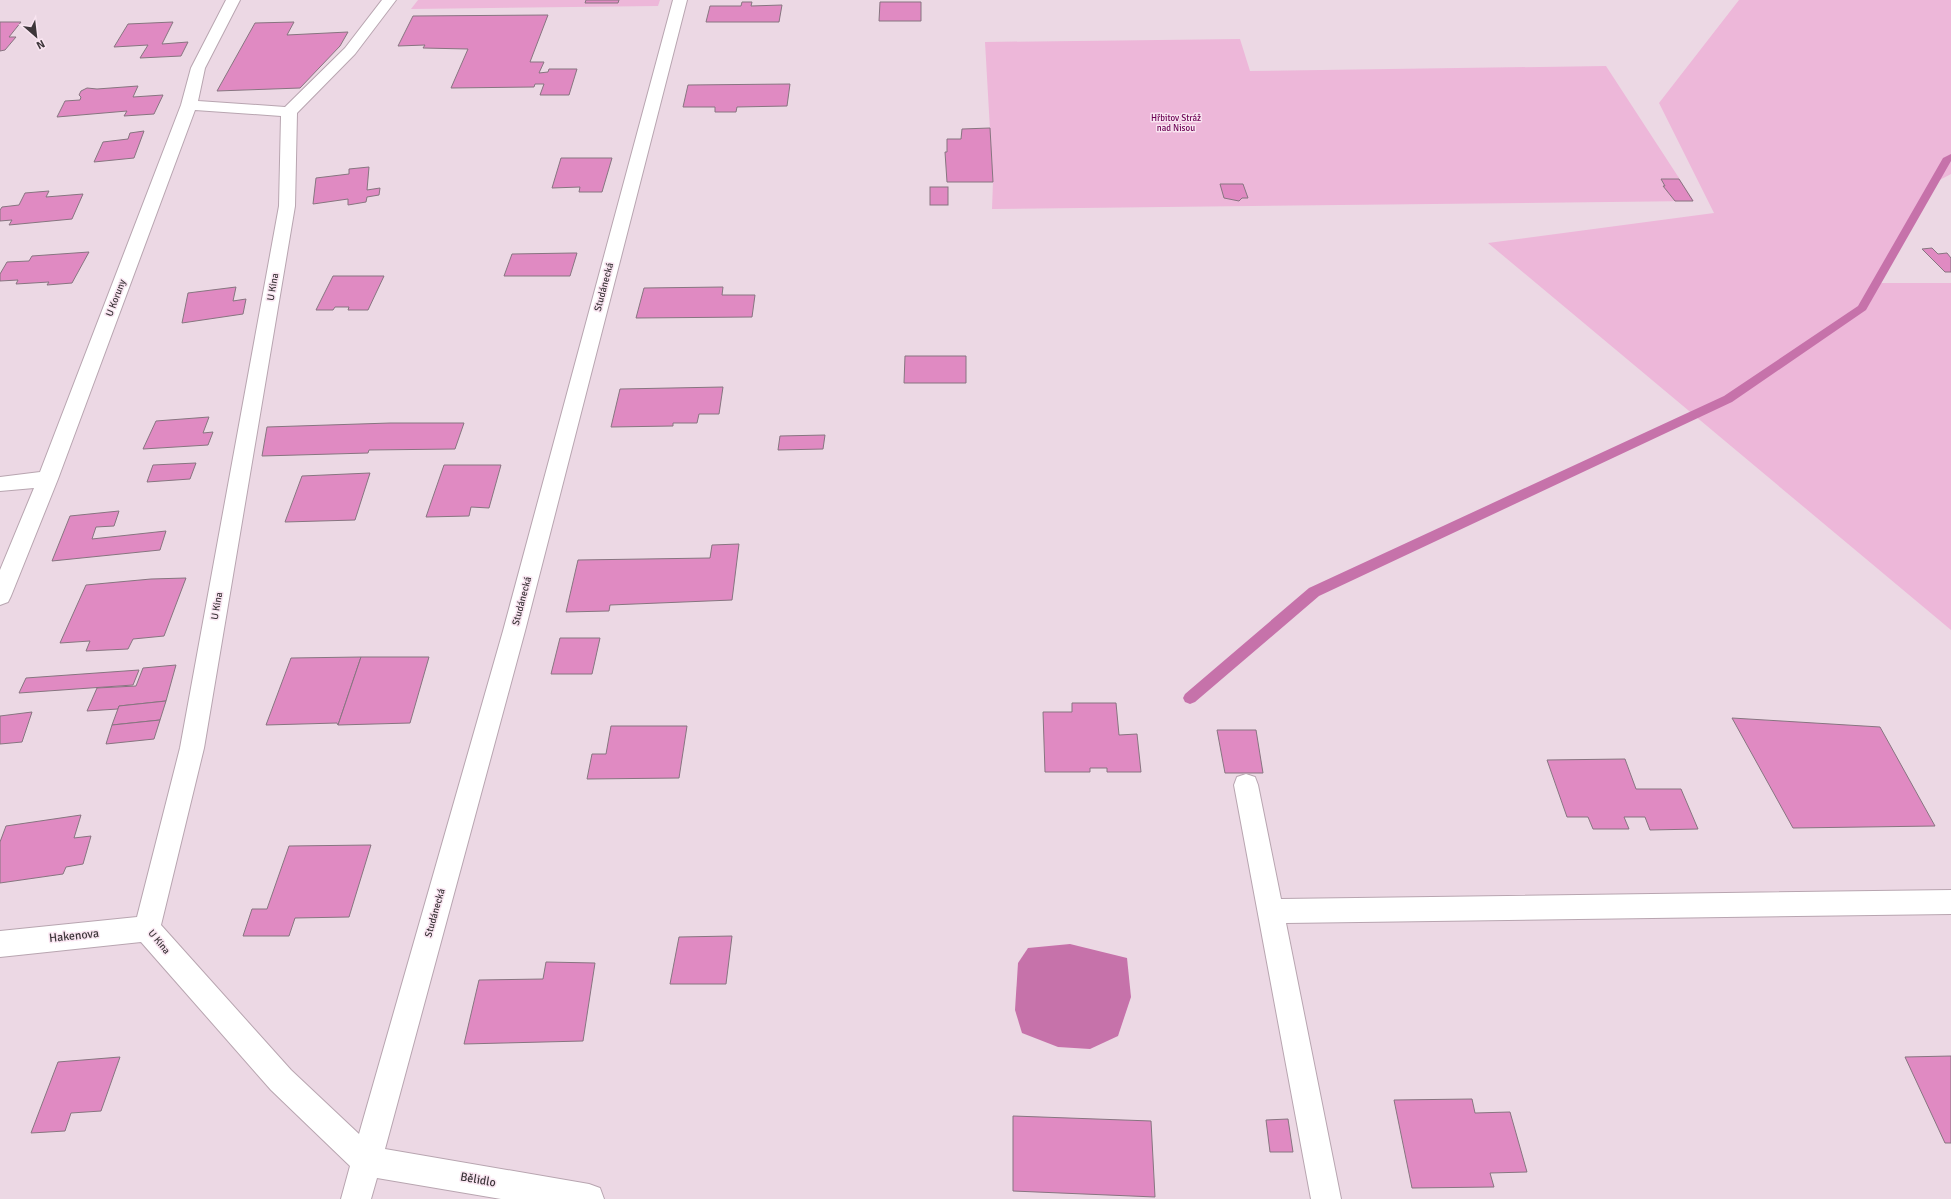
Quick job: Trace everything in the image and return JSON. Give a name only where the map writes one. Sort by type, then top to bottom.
[{"type":"street","name":"U Koruny","points":[[0,596],[48,479],[189,105],[198,68],[233,0]]},
{"type":"street","points":[[189,105],[289,112],[350,51],[389,0]]},
{"type":"street","name":"Studánecká","points":[[356,1199],[514,631],[680,0]]},
{"type":"street","name":"U Kina","points":[[289,112],[285,214],[192,748],[147,929],[281,1080],[366,1161]]},
{"type":"street","points":[[0,484],[48,479]]},
{"type":"street","points":[[1246,785],[1326,1199]]},
{"type":"street","points":[[1271,911],[1951,902]]},
{"type":"street","name":"Hakenova","points":[[0,944],[147,929]]},
{"type":"street","name":"Bělidlo","points":[[366,1161],[589,1199]]},
{"type":"green space","points":[[418,0],[660,0],[658,6],[411,9]]},
{"type":"green space","points":[[1739,0],[1951,0],[1951,174],[1934,183],[1881,283],[1951,283],[1951,630],[1488,243],[1714,213],[1659,103]]},
{"type":"green space","name":"Hřbitov Stráž nad Nisou","points":[[1240,39],[1250,71],[1606,66],[1694,201],[992,209],[993,182],[985,42]]},
{"type":"shaded area","points":[[1070,944],[1127,958],[1131,997],[1118,1036],[1090,1049],[1058,1047],[1022,1033],[1015,1010],[1018,963],[1028,948]]},
{"type":"building","points":[[586,0],[619,0],[618,3],[585,3]]},
{"type":"building","points":[[742,2],[752,2],[751,6],[782,5],[779,22],[706,22],[710,6],[741,6]]},
{"type":"building","points":[[880,2],[921,2],[921,21],[879,21]]},
{"type":"building","points":[[548,15],[530,62],[544,62],[539,73],[548,72],[549,69],[577,69],[569,95],[540,95],[544,84],[535,84],[534,87],[451,88],[468,49],[423,48],[425,45],[398,46],[413,16]]},
{"type":"building","points":[[0,22],[21,22],[9,37],[16,37],[5,50],[0,51]]},
{"type":"building","points":[[173,22],[162,44],[188,42],[181,56],[140,58],[148,45],[114,47],[128,24]]},
{"type":"building","points":[[294,22],[287,35],[348,32],[340,46],[300,88],[217,91],[255,23]]},
{"type":"building","points":[[790,84],[787,106],[737,107],[736,112],[715,112],[715,107],[683,107],[688,85]]},
{"type":"building","points":[[138,86],[133,97],[163,95],[154,114],[124,116],[127,111],[57,117],[65,101],[80,100],[81,97],[79,95],[81,91],[87,88],[97,89]]},
{"type":"building","points":[[990,128],[993,182],[947,182],[945,152],[947,152],[947,139],[961,139],[962,129]]},
{"type":"building","points":[[144,131],[134,158],[94,162],[103,142],[128,139],[130,133]]},
{"type":"building","points":[[561,158],[612,158],[602,192],[579,192],[580,187],[552,188]]},
{"type":"building","points":[[369,167],[367,190],[380,188],[379,195],[367,197],[366,202],[348,205],[348,199],[313,204],[316,178],[349,174],[349,169]]},
{"type":"building","points":[[1661,179],[1679,179],[1693,201],[1675,201],[1663,186],[1665,186]]},
{"type":"building","points":[[1220,184],[1243,184],[1248,198],[1242,198],[1239,201],[1224,198]]},
{"type":"building","points":[[930,187],[948,187],[948,205],[930,205]]},
{"type":"building","points":[[49,191],[46,197],[83,194],[72,219],[9,225],[12,220],[0,221],[0,210],[2,207],[19,205],[25,193]]},
{"type":"building","points":[[1932,248],[1938,254],[1947,253],[1951,258],[1951,272],[1945,272],[1922,249]]},
{"type":"building","points":[[89,252],[72,283],[47,285],[49,282],[16,284],[18,280],[0,281],[0,274],[7,262],[29,261],[32,256]]},
{"type":"building","points":[[577,253],[570,276],[504,276],[512,254]]},
{"type":"building","points":[[333,276],[384,276],[368,310],[348,310],[349,307],[335,307],[333,310],[316,310]]},
{"type":"building","points":[[236,287],[233,301],[246,299],[243,314],[182,323],[188,293]]},
{"type":"building","points":[[723,287],[722,295],[755,295],[752,317],[636,318],[644,288]]},
{"type":"building","points":[[905,356],[966,356],[966,383],[904,383]]},
{"type":"building","points":[[723,387],[719,414],[699,414],[697,423],[673,423],[673,426],[611,427],[620,389]]},
{"type":"building","points":[[209,417],[203,433],[213,432],[208,445],[143,449],[156,421]]},
{"type":"building","points":[[390,423],[464,423],[455,449],[369,450],[368,453],[262,456],[267,427]]},
{"type":"building","points":[[825,435],[823,449],[778,450],[780,436]]},
{"type":"building","points":[[196,463],[190,479],[147,482],[153,465]]},
{"type":"building","points":[[444,465],[501,465],[489,508],[471,507],[469,516],[426,517]]},
{"type":"building","points":[[370,473],[355,520],[285,522],[302,476]]},
{"type":"building","points":[[119,511],[114,526],[96,527],[92,539],[166,531],[160,550],[52,561],[70,516]]},
{"type":"building","points":[[739,544],[732,600],[610,605],[609,611],[566,612],[578,560],[710,558],[712,545]]},
{"type":"building","points":[[186,578],[164,636],[133,639],[128,649],[86,651],[90,641],[60,643],[86,585],[151,579]]},
{"type":"building","points":[[560,638],[600,638],[592,674],[551,674]]},
{"type":"building","points":[[361,657],[338,725],[337,723],[266,725],[291,658]]},
{"type":"building","points":[[361,657],[429,657],[410,723],[338,725]]},
{"type":"building","points":[[176,665],[166,701],[119,706],[118,709],[87,711],[97,688],[136,686],[143,668]]},
{"type":"building","points":[[139,670],[133,685],[19,693],[26,678]]},
{"type":"building","points":[[166,701],[160,720],[112,725],[119,706]]},
{"type":"building","points":[[1072,703],[1116,703],[1119,735],[1137,734],[1141,772],[1107,772],[1107,768],[1090,768],[1090,772],[1045,772],[1043,712],[1072,712]]},
{"type":"building","points":[[32,712],[22,742],[0,744],[0,716]]},
{"type":"building","points":[[1732,718],[1880,727],[1935,826],[1793,828]]},
{"type":"building","points":[[160,720],[154,739],[106,744],[112,725]]},
{"type":"building","points":[[611,726],[687,726],[679,778],[587,779],[592,754],[606,754]]},
{"type":"building","points":[[1217,730],[1256,730],[1263,773],[1225,773]]},
{"type":"building","points":[[1625,759],[1636,789],[1681,789],[1698,829],[1650,830],[1645,817],[1624,817],[1629,829],[1593,829],[1588,817],[1567,817],[1547,760]]},
{"type":"building","points":[[81,815],[74,838],[91,836],[83,864],[66,867],[63,874],[0,883],[0,842],[6,826]]},
{"type":"building","points":[[371,845],[349,917],[295,918],[289,936],[243,936],[252,909],[267,909],[289,846]]},
{"type":"building","points":[[732,936],[726,984],[670,984],[679,937]]},
{"type":"building","points":[[546,962],[595,963],[583,1041],[464,1044],[479,980],[543,979]]},
{"type":"building","points":[[1951,1056],[1951,1143],[1945,1143],[1905,1057]]},
{"type":"building","points":[[120,1057],[101,1111],[71,1113],[65,1131],[31,1133],[58,1062]]},
{"type":"building","points":[[1472,1099],[1475,1113],[1510,1112],[1527,1172],[1490,1173],[1494,1187],[1412,1188],[1394,1100]]},
{"type":"building","points":[[1013,1116],[1151,1121],[1155,1197],[1013,1191]]},
{"type":"building","points":[[1288,1119],[1293,1152],[1270,1152],[1266,1120]]},
{"type":"waterway","points":[[1190,698],[1314,592],[1728,399],[1862,308],[1948,158],[1951,157]]}]
